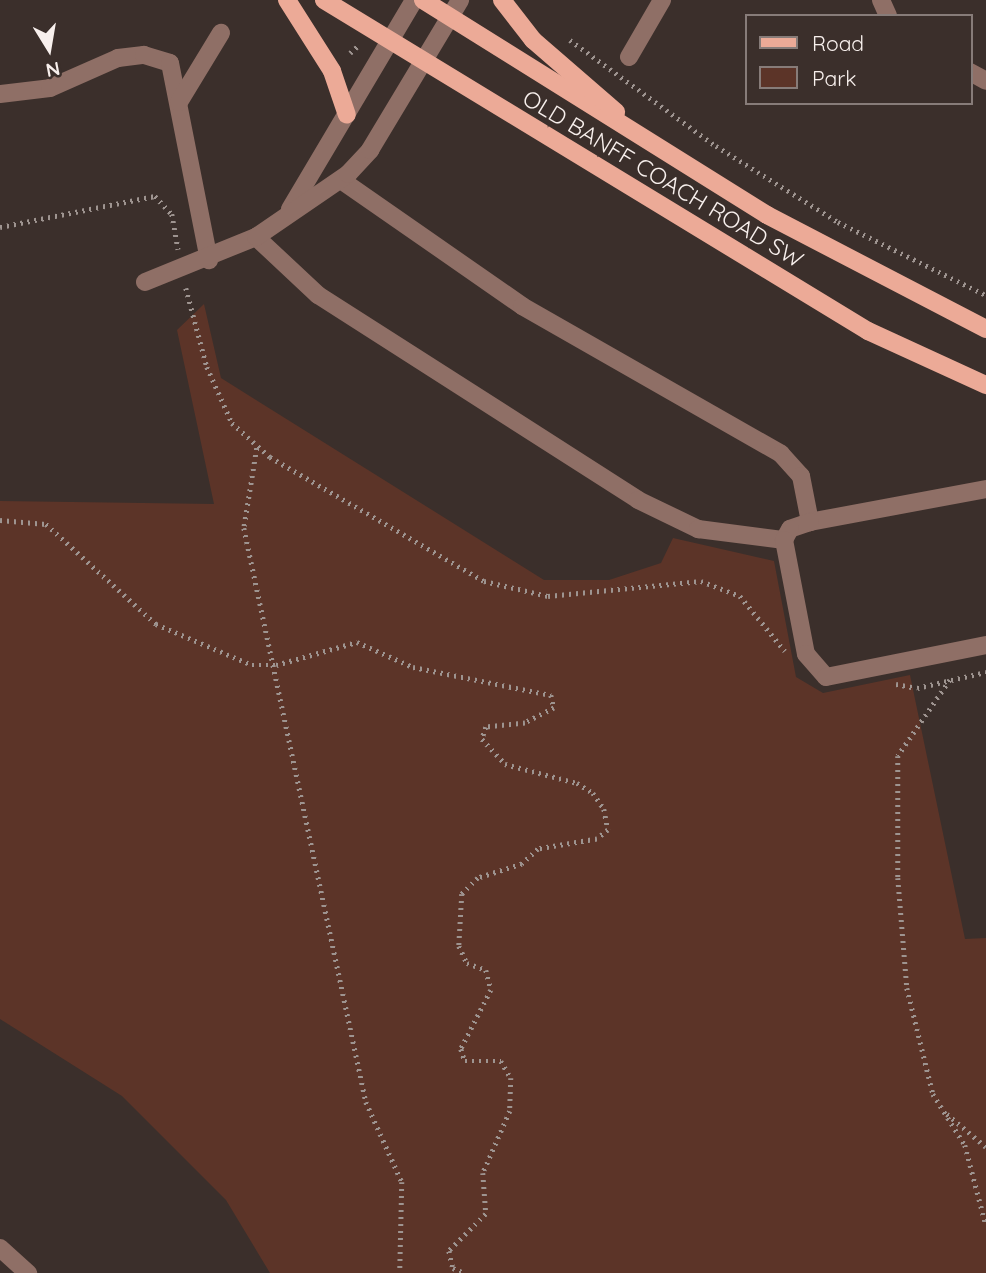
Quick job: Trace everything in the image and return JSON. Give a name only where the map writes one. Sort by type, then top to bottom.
[{"type":"main road","points":[[287,0],[332,71],[347,115]]},
{"type":"main road","name":"OLD BANFF COACH ROAD SW","points":[[324,0],[389,44],[425,63],[868,331],[986,386]]},
{"type":"main road","name":"OLD BANFF COACH ROAD SW","points":[[423,0],[655,147],[829,251],[986,329]]},
{"type":"main road","points":[[502,0],[533,40],[655,147]]},
{"type":"street","points":[[290,209],[414,0]]},
{"type":"street","points":[[145,282],[209,261],[256,237],[290,209],[341,180],[370,150],[425,63],[460,0]]},
{"type":"street","points":[[629,57],[662,0]]},
{"type":"street","points":[[179,102],[221,33]]},
{"type":"street","points":[[0,94],[50,88],[118,58],[144,55],[170,64],[209,261]]},
{"type":"street","points":[[341,180],[522,306],[781,454],[801,476],[810,522]]},
{"type":"street","points":[[256,237],[318,295],[638,500],[698,529],[784,540]]},
{"type":"street","points":[[986,489],[810,522],[790,529],[784,540],[806,653],[826,677],[986,645]]},
{"type":"street","points":[[0,1248],[27,1273]]},
{"type":"path","points":[[560,33],[716,146],[838,222],[986,295]]},
{"type":"path","points":[[0,227],[155,196],[172,214],[206,367],[232,423],[257,448],[484,581],[548,596],[701,582],[740,596],[785,652],[806,653]]},
{"type":"path","points":[[257,448],[244,528],[276,665],[319,904],[366,1102],[402,1182],[400,1273]]},
{"type":"path","points":[[0,520],[46,524],[156,624],[252,665],[276,665],[357,642],[414,667],[551,695],[554,708],[525,723],[486,727],[489,754],[578,783],[604,809],[608,830],[597,839],[538,849],[522,864],[478,878],[462,894],[459,946],[467,963],[486,970],[491,990],[461,1049],[465,1061],[501,1061],[511,1078],[510,1111],[483,1173],[486,1214],[449,1251],[453,1268],[464,1273]]},
{"type":"path","points":[[950,680],[898,756],[907,988],[933,1094],[965,1145],[986,1225]]},
{"type":"path","points":[[944,1111],[986,1147]]},
{"type":"green space","points":[[204,304],[221,378],[544,580],[609,580],[661,563],[673,538],[774,561],[796,677],[823,693],[910,675],[965,939],[986,938],[986,1273],[270,1273],[226,1200],[122,1096],[0,1019],[0,501],[214,504],[177,330]]}]
